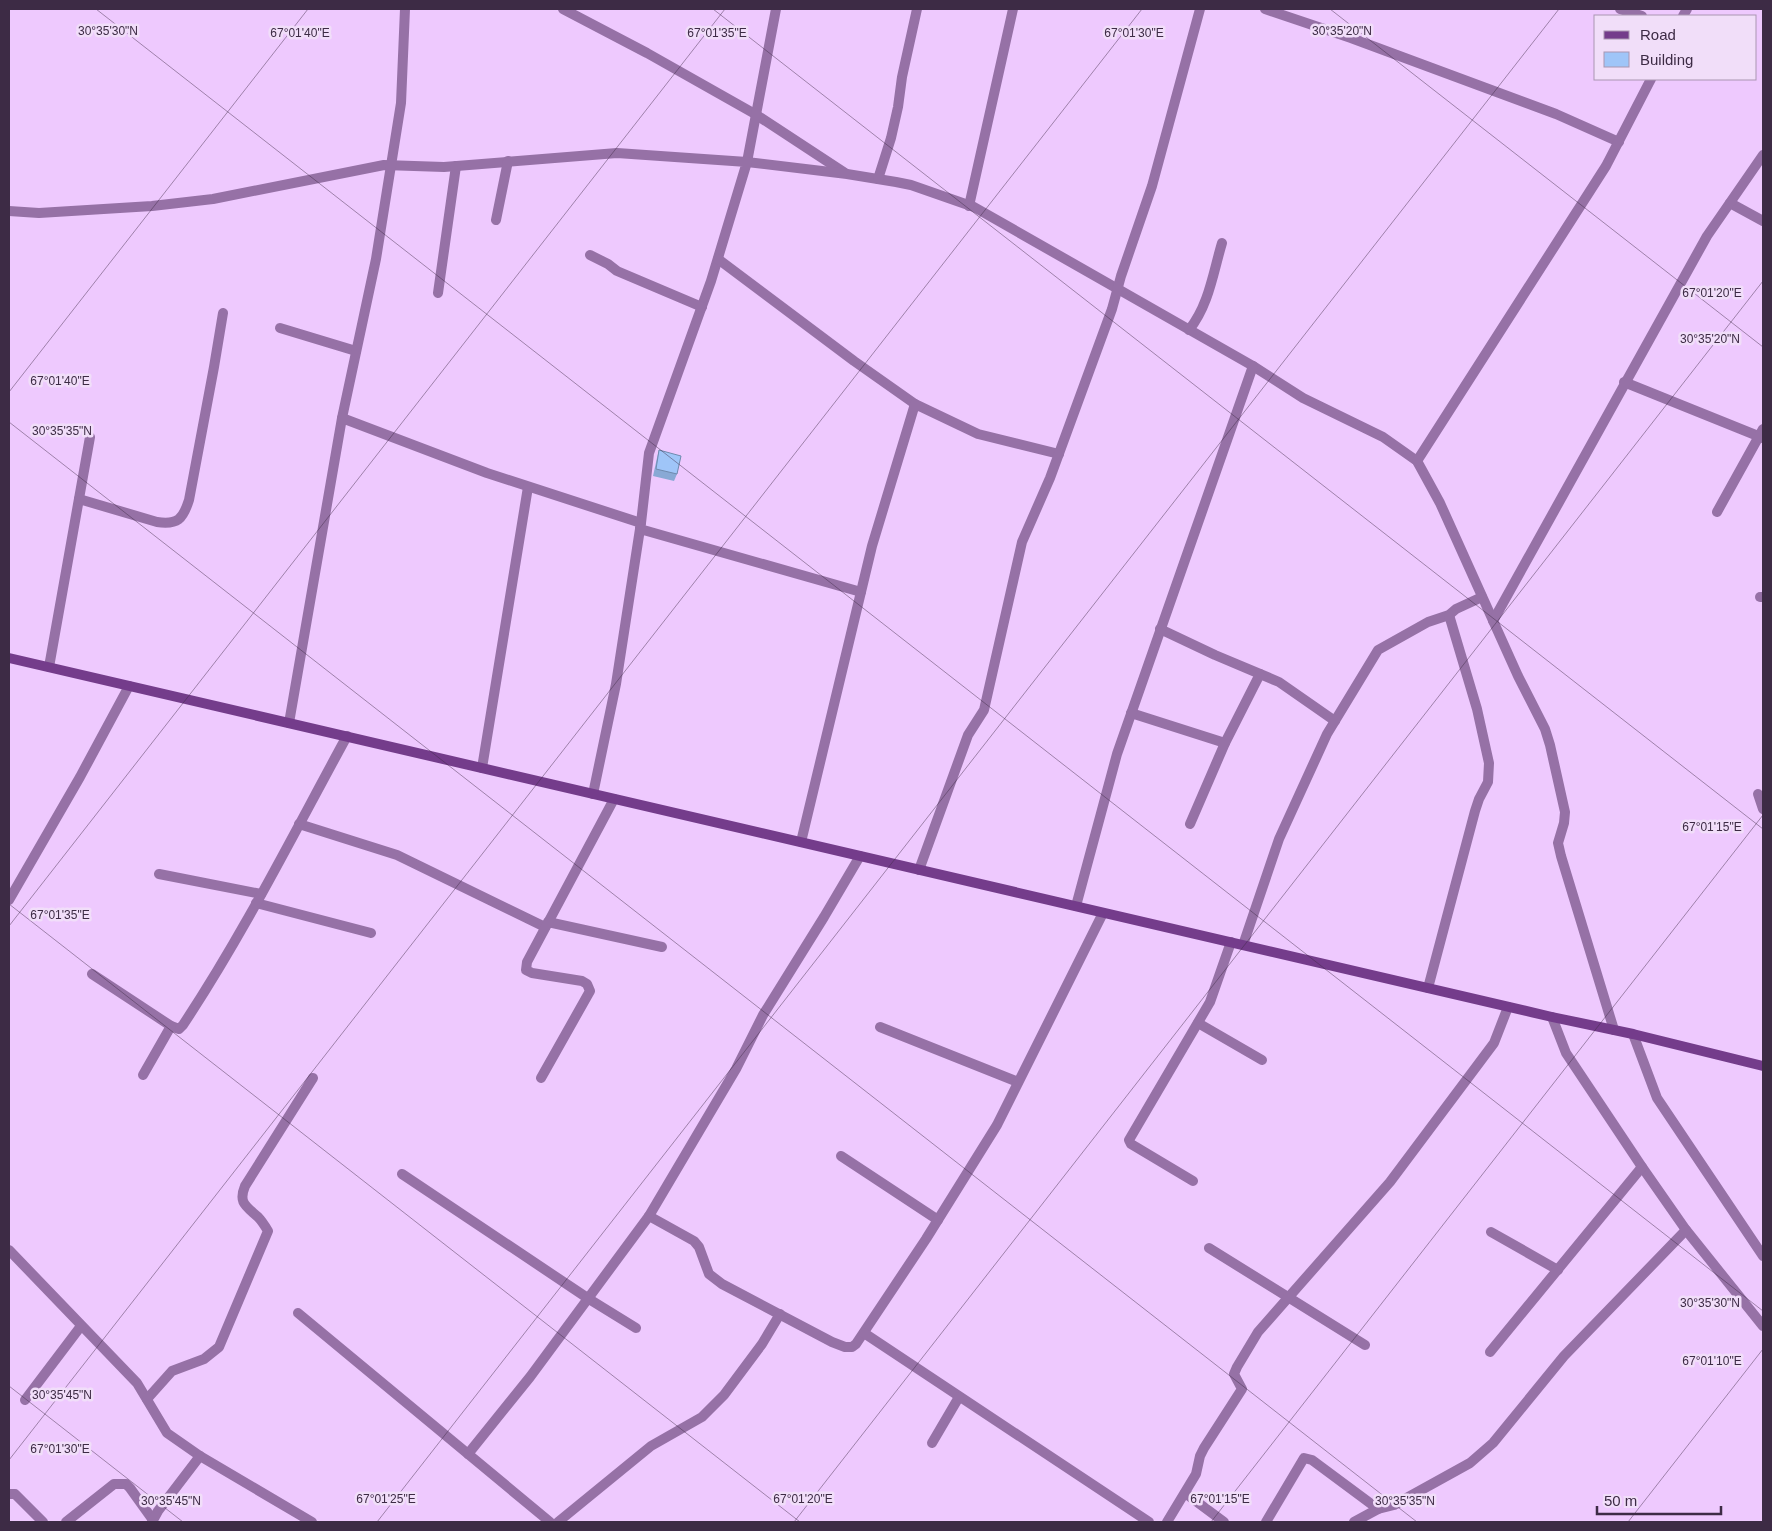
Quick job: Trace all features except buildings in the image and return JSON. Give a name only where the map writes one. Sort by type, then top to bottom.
[{"type":"main road","points":[[9,658],[1552,1017],[1633,1034],[1763,1066]]},
{"type":"street","points":[[289,723],[342,418],[376,259],[401,102],[405,9]]},
{"type":"street","points":[[563,9],[647,53],[755,114],[847,174]]},
{"type":"street","points":[[593,794],[616,684],[641,526],[650,453],[718,259],[746,162],[776,9]]},
{"type":"street","points":[[878,179],[891,138],[917,9]]},
{"type":"street","points":[[969,206],[1013,9]]},
{"type":"street","points":[[919,870],[968,735],[984,710],[1022,542],[1059,454],[1112,309],[1117,288],[1152,186],[1200,9]]},
{"type":"street","points":[[1265,9],[1351,38],[1547,110],[1619,142]]},
{"type":"street","points":[[1620,9],[1639,15]]},
{"type":"street","points":[[1417,461],[1606,166],[1650,80]]},
{"type":"street","points":[[9,211],[38,212],[152,206],[213,199],[384,165],[456,166],[617,153],[746,162],[847,174],[911,185],[969,206],[1117,288],[1253,366],[1304,398],[1383,437],[1417,461],[1440,503],[1480,598],[1493,620],[1545,729],[1565,812],[1558,843],[1560,856],[1614,1030]]},
{"type":"street","points":[[1493,620],[1707,236],[1763,155]]},
{"type":"street","points":[[496,220],[508,161]]},
{"type":"street","points":[[438,293],[456,166]]},
{"type":"street","points":[[1730,204],[1763,221]]},
{"type":"street","points":[[1189,330],[1198,319],[1207,296],[1222,243]]},
{"type":"street","points":[[590,255],[617,271],[702,307]]},
{"type":"street","points":[[718,259],[854,361],[915,404],[978,434],[1059,454]]},
{"type":"street","points":[[79,499],[163,523],[174,522],[186,512],[223,313]]},
{"type":"street","points":[[280,328],[356,351]]},
{"type":"street","points":[[1076,906],[1117,754],[1253,366]]},
{"type":"street","points":[[1624,382],[1762,434],[1718,512]]},
{"type":"street","points":[[801,842],[872,546],[915,404]]},
{"type":"street","points":[[342,418],[486,473],[641,526],[861,592]]},
{"type":"street","points":[[49,667],[90,437]]},
{"type":"street","points":[[482,768],[528,487]]},
{"type":"street","points":[[1243,945],[1279,839],[1327,734],[1378,650],[1428,622],[1480,598]]},
{"type":"street","points":[[1428,988],[1478,799],[1488,782],[1489,763],[1453,612]]},
{"type":"street","points":[[1160,629],[1215,656],[1279,682],[1335,721]]},
{"type":"street","points":[[1190,824],[1225,743],[1260,674]]},
{"type":"street","points":[[9,900],[80,777],[129,686]]},
{"type":"street","points":[[1131,713],[1225,743]]},
{"type":"street","points":[[92,974],[171,1026],[179,1029],[204,993],[259,899],[346,736]]},
{"type":"street","points":[[1763,795],[1758,794],[1763,809]]},
{"type":"street","points":[[541,1078],[590,991],[587,984],[582,981],[532,973],[526,970],[527,962],[614,799]]},
{"type":"street","points":[[299,824],[397,855],[546,925],[662,947]]},
{"type":"street","points":[[468,1454],[530,1377],[650,1216],[731,1078],[763,1015],[860,856]]},
{"type":"street","points":[[159,874],[259,899],[371,933]]},
{"type":"street","points":[[650,1216],[694,1241],[699,1246],[709,1274],[722,1284],[844,1347],[852,1348],[864,1333],[938,1220],[997,1125],[1103,912]]},
{"type":"street","points":[[1193,1181],[1131,1144],[1128,1140],[1210,1002],[1231,942]]},
{"type":"street","points":[[1167,1522],[1196,1474],[1204,1448],[1242,1389],[1234,1374],[1258,1332],[1396,1175],[1494,1042],[1508,1006]]},
{"type":"street","points":[[1552,1017],[1566,1053],[1642,1167],[1686,1230],[1763,1326]]},
{"type":"street","points":[[1198,1023],[1262,1060]]},
{"type":"street","points":[[143,1075],[171,1026]]},
{"type":"street","points":[[880,1027],[1018,1082]]},
{"type":"street","points":[[1633,1034],[1656,1098],[1763,1256]]},
{"type":"street","points":[[147,1399],[172,1371],[204,1359],[219,1347],[268,1231],[259,1218],[244,1204],[242,1194],[245,1186],[313,1078]]},
{"type":"street","points":[[841,1156],[938,1220]]},
{"type":"street","points":[[1490,1352],[1642,1167]]},
{"type":"street","points":[[402,1174],[589,1299],[636,1328]]},
{"type":"street","points":[[1354,1522],[1378,1509],[1394,1505],[1470,1463],[1493,1443],[1564,1356],[1686,1230]]},
{"type":"street","points":[[1491,1232],[1558,1270]]},
{"type":"street","points":[[1209,1248],[1365,1345]]},
{"type":"street","points":[[9,1250],[137,1383],[168,1433],[200,1456],[312,1522]]},
{"type":"street","points":[[298,1313],[550,1522]]},
{"type":"street","points":[[558,1522],[651,1446],[702,1417],[724,1395],[762,1344],[780,1314]]},
{"type":"street","points":[[25,1400],[82,1326]]},
{"type":"street","points":[[864,1333],[1149,1522]]},
{"type":"street","points":[[932,1443],[959,1397]]},
{"type":"street","points":[[66,1522],[114,1484],[126,1484],[152,1521],[158,1510],[200,1456]]},
{"type":"street","points":[[1266,1522],[1304,1458],[1312,1460],[1378,1509]]},
{"type":"street","points":[[1185,1493],[1224,1522]]},
{"type":"street","points":[[9,1494],[15,1494],[43,1522]]}]
